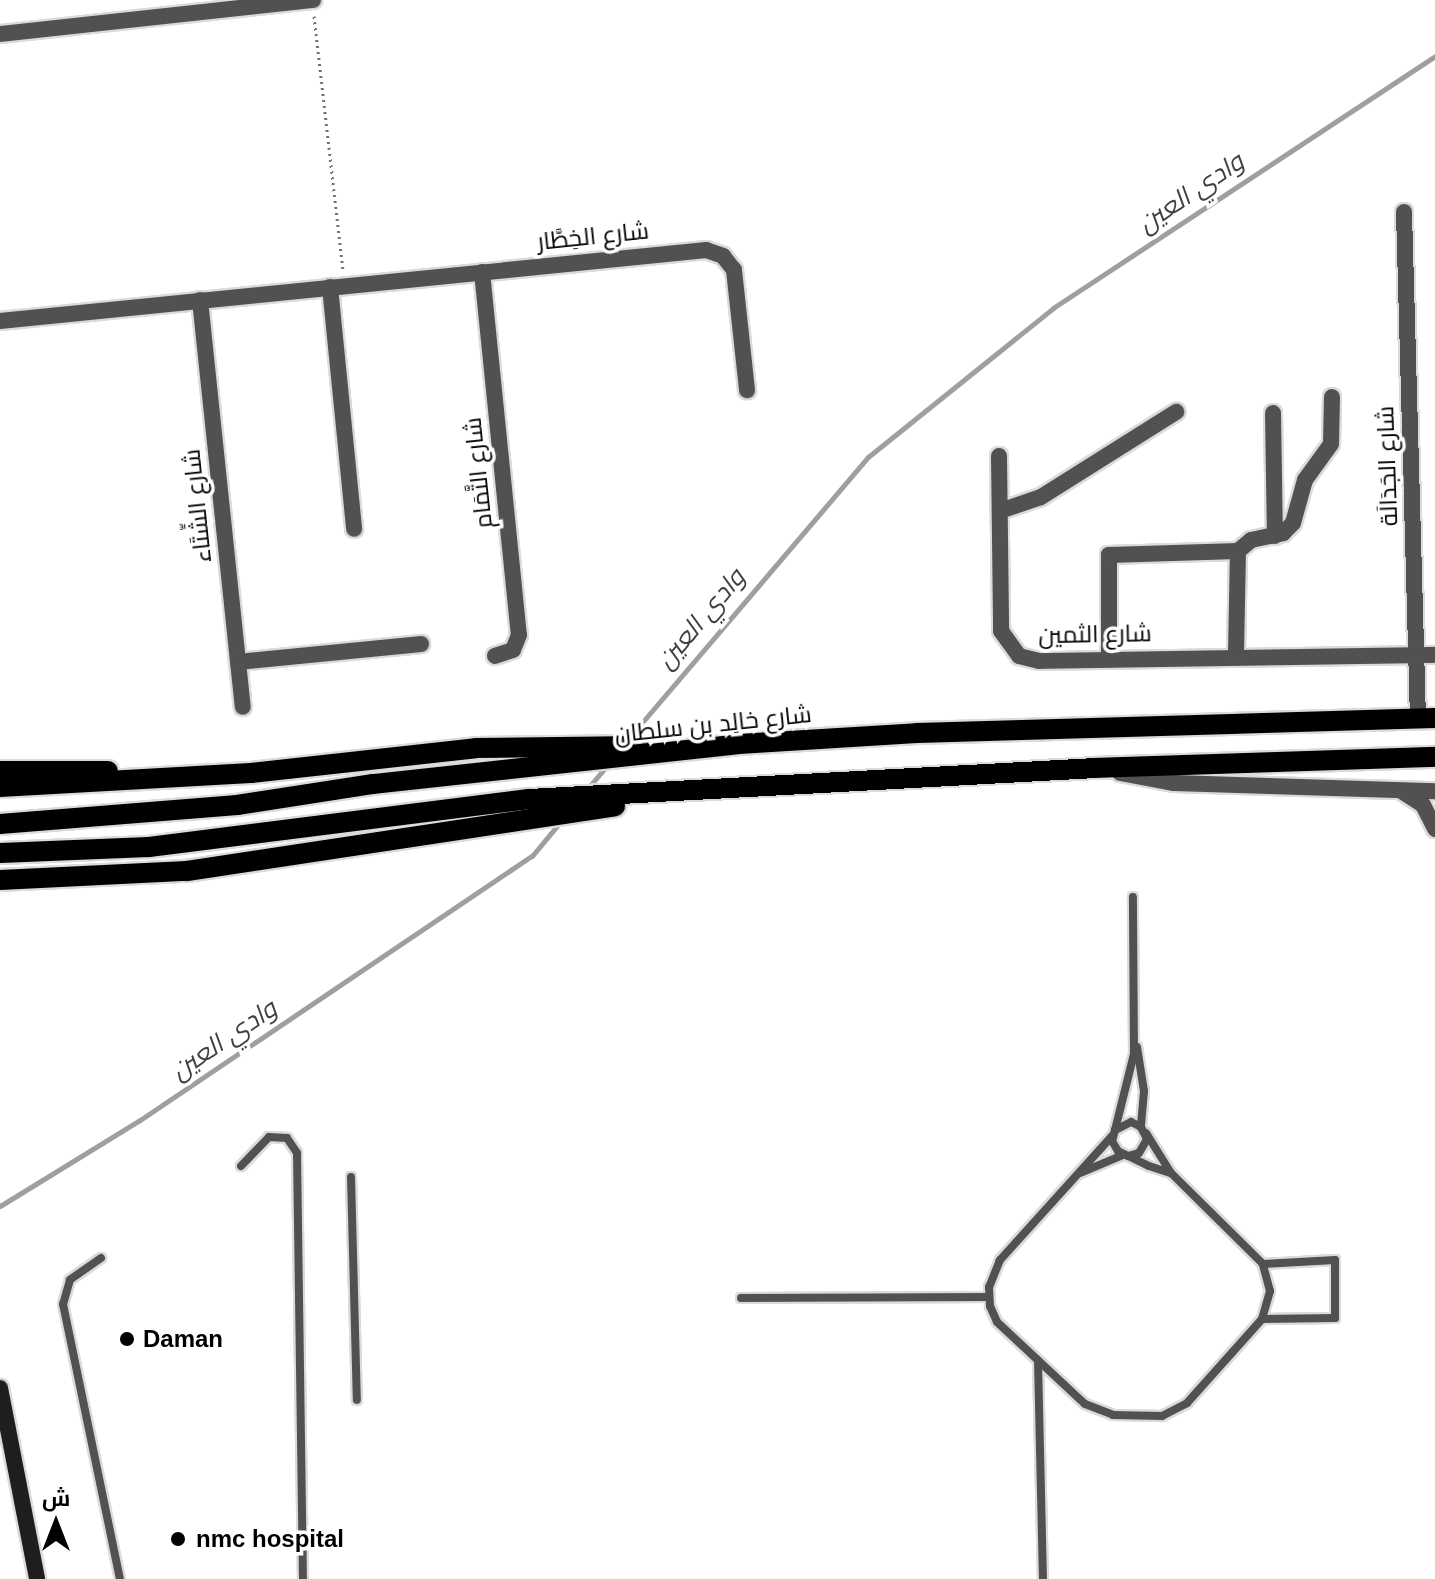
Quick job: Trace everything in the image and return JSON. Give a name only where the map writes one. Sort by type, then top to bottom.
[{"type":"main road","name":"شارع خالِد بن سلطان","points":[[0,824],[237,805],[373,784],[739,744],[1427,718]]},
{"type":"main road","points":[[0,787],[207,776],[371,756],[476,748],[739,744]]},
{"type":"main road","points":[[0,853],[149,847],[529,799],[1095,768],[1435,757]]},
{"type":"main road","points":[[0,771],[207,776]]},
{"type":"main road","points":[[0,892],[119,887],[187,871],[740,787]]},
{"type":"main road","points":[[0,880],[187,871]]},
{"type":"main road","points":[[0,1388],[37,1579]]},
{"type":"street","points":[[0,34],[313,0]]},
{"type":"street","name":"شارع الجَدَالَة","points":[[1404,212],[1417,655],[1427,718]]},
{"type":"street","name":"شارع الخِطَّار","points":[[0,321],[482,272],[715,252],[734,270],[747,390]]},
{"type":"street","name":"شارع التَّمَام","points":[[482,272],[519,635],[513,650],[495,656]]},
{"type":"street","points":[[338,286],[354,529]]},
{"type":"street","name":"شارع الشِّتَاء","points":[[200,300],[243,707]]},
{"type":"street","points":[[1109,658],[1109,555],[1238,551],[1251,540],[1275,536],[1293,523],[1305,480],[1331,444],[1332,397]]},
{"type":"street","points":[[1000,511],[1041,497],[1176,412]]},
{"type":"street","points":[[1273,413],[1275,536]]},
{"type":"street","name":"شارع الثمين","points":[[999,456],[1001,631],[1010,650],[1028,660],[1236,654],[1435,655]]},
{"type":"street","points":[[1236,654],[1238,551]]},
{"type":"street","points":[[238,662],[421,644]]},
{"type":"street","points":[[1095,768],[1174,783],[1435,791]]},
{"type":"street","points":[[1398,790],[1423,805],[1435,829]]},
{"type":"lane","points":[[1133,897],[1135,1038],[1129,1085],[1114,1132],[1114,1147],[1126,1156],[1171,1173]]},
{"type":"lane","points":[[1079,1173],[1143,1149],[1142,1073],[1135,1038]]},
{"type":"lane","points":[[1125,1123],[1144,1130],[1171,1173],[1263,1264],[1270,1291],[1262,1319],[1187,1403],[1162,1416],[1094,1409],[997,1322],[989,1297],[1000,1260],[1114,1132],[1125,1123]]},
{"type":"lane","points":[[241,1166],[269,1137],[287,1138],[297,1153],[303,1579]]},
{"type":"lane","points":[[351,1177],[357,1400]]},
{"type":"lane","points":[[101,1258],[70,1280],[63,1304],[120,1579]]},
{"type":"lane","points":[[1262,1319],[1335,1318],[1335,1260],[1263,1264]]},
{"type":"lane","points":[[741,1298],[989,1297]]},
{"type":"lane","points":[[1038,1361],[1043,1579]]},
{"type":"path","points":[[313,0],[338,286]]},
{"type":"waterway","name":"وادي العين","points":[[628,739],[868,457],[1053,308],[1435,56]]},
{"type":"waterway","name":"وادي العين","points":[[588,788],[607,765]]},
{"type":"waterway","name":"وادي العين","points":[[0,1206],[140,1120],[532,856],[561,821]]},
{"type":"place","name":"Daman","points":[[127,1339]]},
{"type":"place","name":"nmc hospital","points":[[178,1539]]}]
